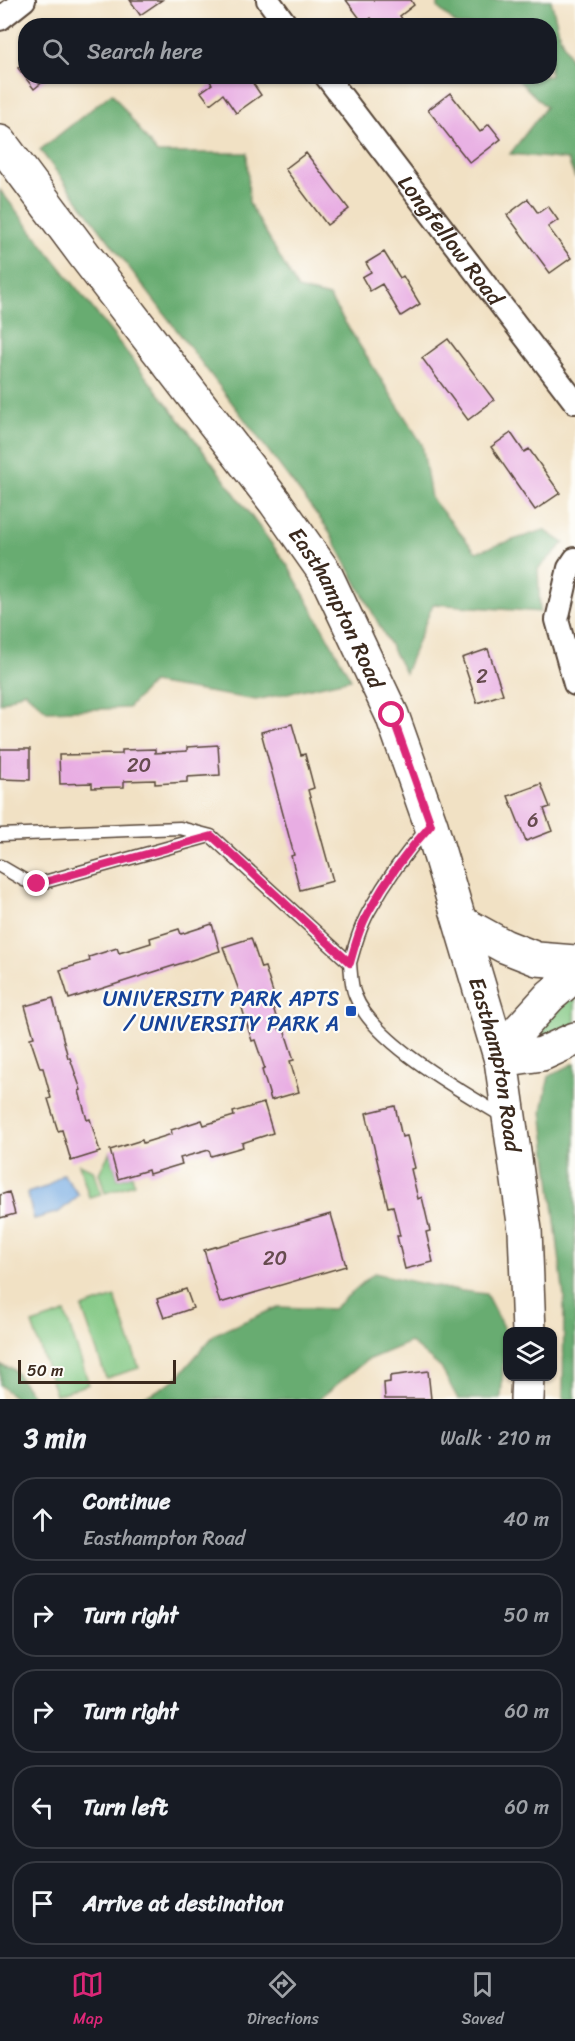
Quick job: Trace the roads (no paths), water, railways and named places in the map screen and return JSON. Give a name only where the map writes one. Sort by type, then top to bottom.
[{"type":"main road","name":"Easthampton Road","points":[[0,142],[275,502],[325,573],[392,715],[431,825],[462,923],[501,1060],[525,1230],[529,1327]]},
{"type":"main road","points":[[462,923],[504,946],[537,959],[575,962]]},
{"type":"main road","points":[[501,1060],[520,1029],[550,996],[575,975]]},
{"type":"main road","points":[[501,1060],[542,1054],[575,1040]]},
{"type":"main road","points":[[527,1399],[528,1381]]},
{"type":"street","points":[[0,19],[24,0]]},
{"type":"street","points":[[268,0],[281,18]]},
{"type":"street","name":"Longfellow Road","points":[[332,84],[575,402]]},
{"type":"street","points":[[575,559],[569,568],[557,620],[575,684]]},
{"type":"lane","points":[[431,825],[413,845],[368,912],[350,963],[354,994],[362,1010],[378,1028],[416,1061],[510,1121]]},
{"type":"lane","points":[[0,835],[180,828],[212,836],[350,963]]},
{"type":"lane","points":[[0,866],[24,880],[37,884],[212,836]]},
{"type":"water","points":[[63,1174],[79,1195],[59,1212],[34,1219],[27,1193],[46,1187]]},
{"type":"place","name":"UNIVERSITY PARK APTS / UNIVERSITY PARK A","points":[[351,1011]]}]
